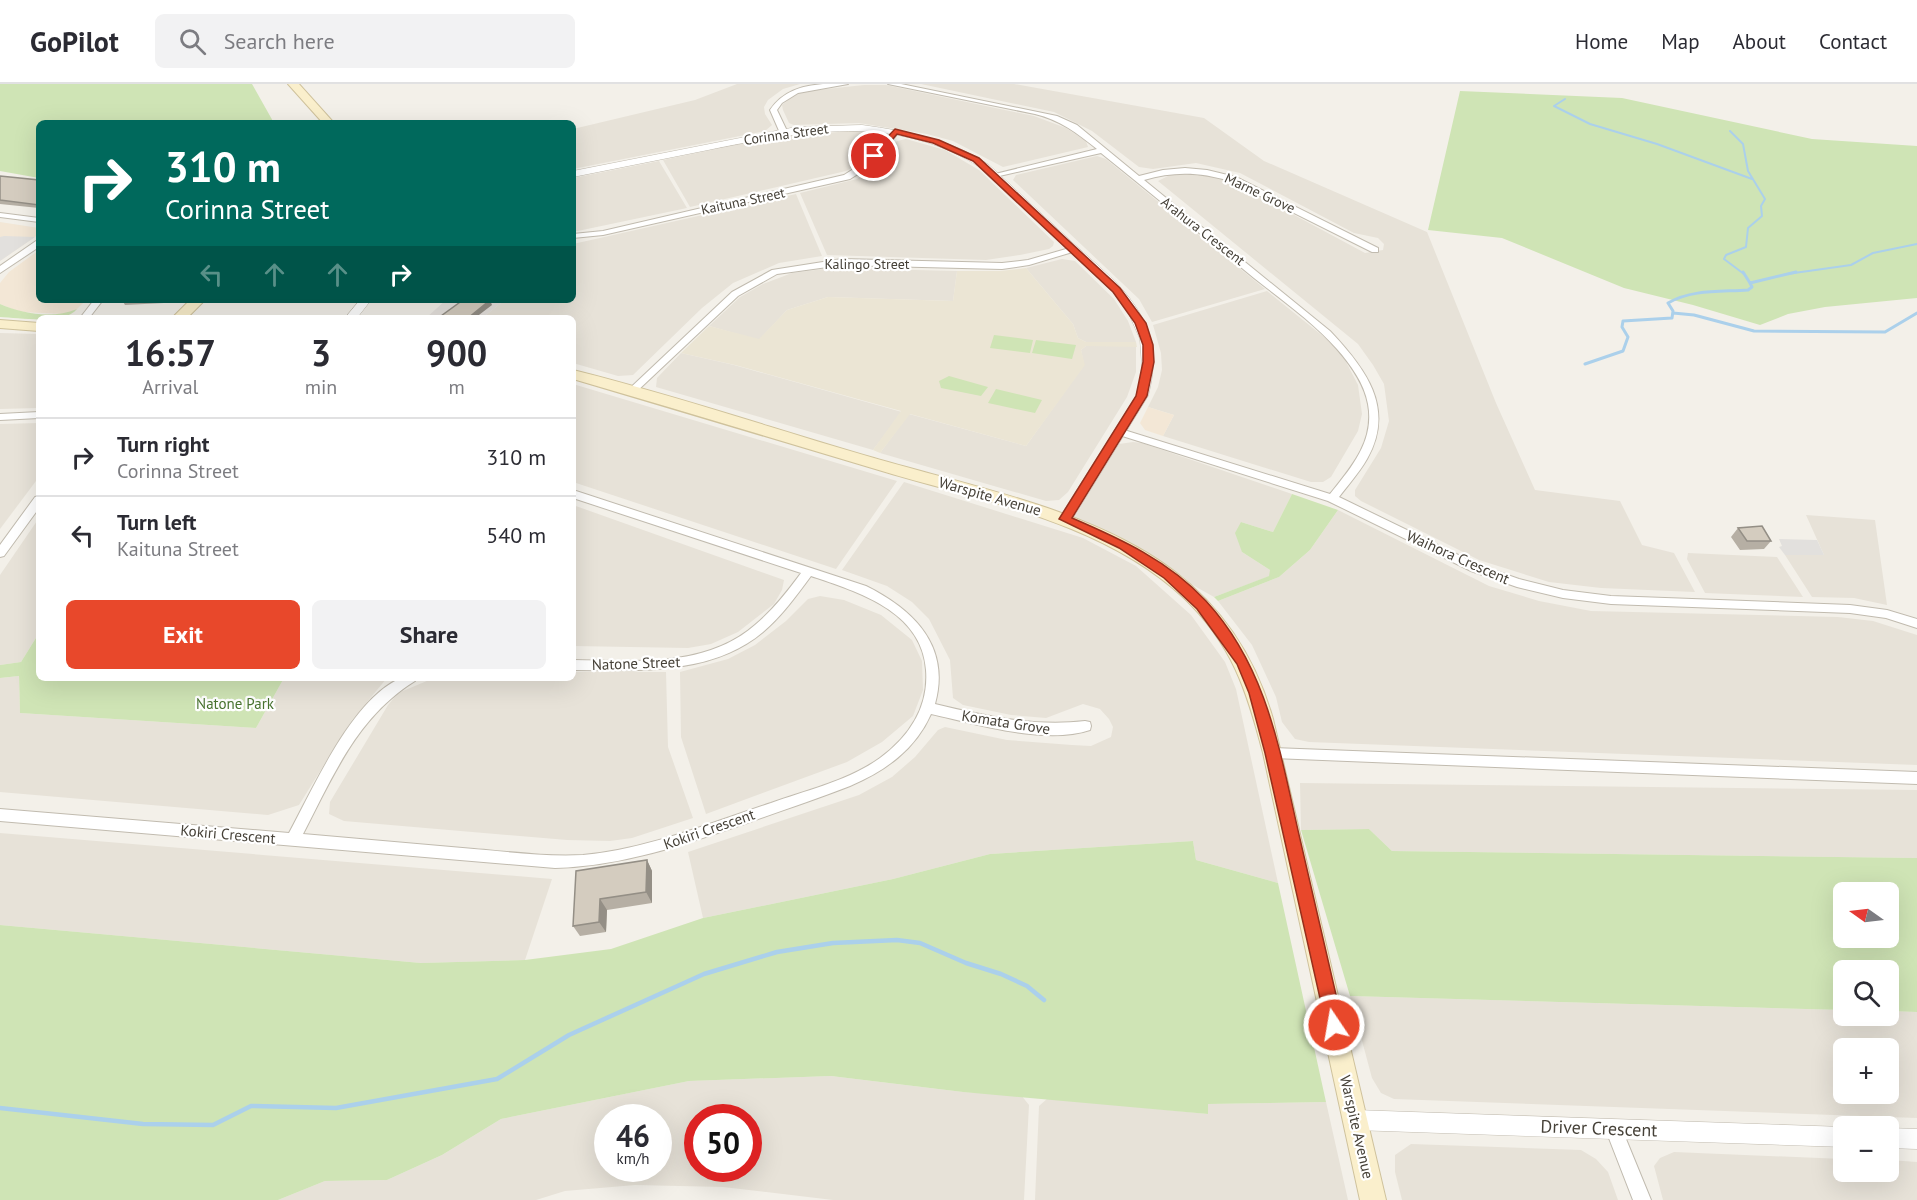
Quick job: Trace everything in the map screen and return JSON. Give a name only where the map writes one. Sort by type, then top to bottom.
[{"type":"main road","points":[[293,84],[326,120]]},
{"type":"main road","points":[[183,315],[195,303]]},
{"type":"main road","points":[[0,324],[36,327]]},
{"type":"main road","name":"Warspite Avenue","points":[[576,375],[1065,519],[1096,531],[1141,555],[1169,575],[1202,605],[1243,662],[1256,693],[1273,753],[1373,1200]]},
{"type":"street","points":[[783,131],[772,110],[785,96],[797,90],[845,84]]},
{"type":"street","name":"Arahura Crescent","points":[[891,84],[1055,117],[1074,127],[1328,333],[1360,372],[1371,391],[1375,423],[1364,456],[1332,498]]},
{"type":"street","name":"Corinna Street","points":[[576,173],[783,131],[846,127],[895,132],[956,149],[976,160],[995,175],[1128,303],[1142,326],[1148,345],[1146,384],[1120,432],[1065,519]]},
{"type":"street","name":"Kaituna Street","points":[[576,236],[603,233],[733,201],[754,200],[847,177],[866,165],[895,132]]},
{"type":"street","points":[[995,175],[1104,150]]},
{"type":"street","name":"Marne Grove","points":[[1138,179],[1174,169],[1212,172],[1233,178],[1375,250]]},
{"type":"street","points":[[0,215],[36,220]]},
{"type":"street","points":[[0,270],[36,245]]},
{"type":"street","name":"Kalingo Street","points":[[632,391],[735,294],[775,272],[842,262],[1002,266],[1029,262],[1073,249]]},
{"type":"street","points":[[86,315],[96,303]]},
{"type":"street","points":[[354,315],[364,303]]},
{"type":"street","points":[[0,417],[36,415]]},
{"type":"street","name":"Waihora Crescent","points":[[1120,432],[1332,498],[1475,568],[1517,583],[1563,594],[1611,600],[1850,609],[1887,614],[1917,624]]},
{"type":"street","name":"Kokiri Crescent","points":[[0,815],[555,862],[625,856],[824,790],[862,774],[883,762],[913,736],[928,708],[933,669],[930,653],[914,624],[883,599],[576,495]]},
{"type":"street","points":[[0,553],[36,504]]},
{"type":"street","name":"Natone Street","points":[[576,665],[674,664],[718,653],[762,628],[778,612],[807,572]]},
{"type":"street","points":[[293,839],[350,736],[392,687],[405,681]]},
{"type":"street","name":"Komata Grove","points":[[928,708],[1031,729],[1065,730],[1084,726]]},
{"type":"street","points":[[1273,753],[1917,778]]},
{"type":"street","name":"Driver Crescent","points":[[1355,1120],[1833,1137]]},
{"type":"street","points":[[1613,1128],[1642,1200]]},
{"type":"street","points":[[1899,1138],[1917,1139]]},
{"type":"shaded area","points":[[737,84],[800,84],[783,89],[768,100],[764,107],[765,114],[772,125],[765,131],[576,168],[576,128],[695,100]]},
{"type":"shaded area","points":[[921,84],[1014,84],[1204,118],[1264,161],[1427,232],[1496,403],[1535,490],[1620,501],[1642,545],[1674,553],[1695,592],[1601,588],[1549,582],[1479,560],[1361,501],[1355,496],[1355,490],[1381,448],[1389,421],[1384,384],[1373,365],[1358,344],[1158,181],[1172,174],[1187,172],[1225,178],[1365,253],[1383,250],[1384,244],[1378,238],[1354,233],[1240,173],[1196,163],[1153,169],[1139,167],[1092,131],[1054,112]]},
{"type":"shaded area","points":[[886,85],[1034,116],[1066,128],[1086,141],[1088,147],[1003,167],[953,141],[927,134],[859,123],[794,125],[789,123],[783,110],[782,105],[798,92]]},
{"type":"shaded area","points":[[853,131],[876,134],[879,139],[854,167],[846,171],[690,207],[663,160],[779,136]]},
{"type":"shaded area","points":[[906,139],[945,150],[979,170],[1054,242],[1053,246],[1049,249],[986,260],[827,255],[800,193],[857,179],[874,168],[897,141]]},
{"type":"shaded area","points":[[1097,156],[1106,159],[1265,289],[1152,322],[1139,299],[1013,180],[1016,175]]},
{"type":"shaded area","points":[[659,161],[687,208],[576,231],[576,177]]},
{"type":"shaded area","points":[[796,194],[822,256],[779,263],[733,283],[702,308],[633,375],[618,376],[576,364],[576,315],[486,315],[501,303],[576,303],[576,243]]},
{"type":"shaded area","points":[[0,222],[36,228],[36,236],[0,261]]},
{"type":"shaded area","points":[[0,237],[35,237],[0,261]]},
{"type":"shaded area","points":[[36,252],[36,303],[83,303],[66,314],[20,312],[0,304],[0,283],[9,272]]},
{"type":"shaded area","points":[[1062,259],[1075,261],[1114,299],[1128,321],[1136,342],[1086,342],[1078,338],[1073,324],[1026,268]]},
{"type":"shaded area","points":[[831,268],[957,271],[953,301],[828,297],[787,310],[759,340],[709,326],[740,297],[763,284],[792,273]]},
{"type":"shaded area","points":[[1026,268],[1073,324],[1078,338],[1086,342],[1136,342],[1137,347],[1086,346],[1081,350],[1085,365],[1026,446],[910,414],[880,453],[873,450],[901,411],[735,365],[681,353],[709,326],[759,339],[787,310],[828,297],[953,301],[957,271],[1000,271]]},
{"type":"shaded area","points":[[1267,291],[1329,341],[1343,356],[1358,385],[1362,414],[1358,431],[1331,477],[1323,482],[1311,482],[1163,436],[1174,415],[1148,407],[1158,387],[1162,370],[1161,353],[1153,325]]},
{"type":"shaded area","points":[[443,303],[501,303],[486,315],[429,315]]},
{"type":"shaded area","points":[[0,333],[36,334],[36,408],[0,409]]},
{"type":"shaded area","points":[[1086,346],[1136,346],[1136,372],[1127,397],[1068,492],[1059,500],[1046,501],[880,453],[909,414],[1026,446],[1084,365],[1081,350]]},
{"type":"shaded area","points":[[681,353],[734,365],[902,412],[873,450],[656,387],[657,378]]},
{"type":"shaded area","points":[[576,385],[897,481],[836,569],[576,483]]},
{"type":"shaded area","points":[[1148,407],[1174,415],[1163,436],[1145,430],[1140,423]]},
{"type":"shaded area","points":[[36,423],[36,481],[0,529],[0,424]]},
{"type":"shaded area","points":[[1142,443],[1292,494],[1273,532],[1241,522],[1242,552],[1270,570],[1270,576],[1214,597],[1182,579],[1124,539],[1074,518],[1119,444]]},
{"type":"shaded area","points":[[904,482],[1083,538],[1136,566],[1191,615],[1225,662],[1236,689],[1278,883],[1196,860],[1193,841],[990,854],[893,879],[703,918],[688,852],[859,795],[892,777],[915,757],[938,730],[945,727],[1007,740],[1091,746],[1111,737],[1113,727],[1109,719],[1100,709],[1083,704],[1046,718],[1011,715],[963,705],[953,698],[950,660],[929,619],[912,602],[887,586],[842,570]]},
{"type":"shaded area","points":[[576,506],[784,580],[782,590],[774,604],[738,632],[711,644],[688,648],[576,646]]},
{"type":"shaded area","points":[[1338,510],[1489,586],[1539,601],[1591,611],[1838,617],[1873,621],[1917,635],[1917,765],[1309,742],[1295,739],[1282,722],[1276,697],[1252,645],[1218,601],[1279,577],[1310,550]]},
{"type":"shaded area","points":[[1806,515],[1875,520],[1887,605],[1854,598],[1812,597],[1785,555],[1824,555]]},
{"type":"shaded area","points":[[36,522],[36,638],[21,662],[0,665],[0,575]]},
{"type":"shaded area","points":[[1779,539],[1817,540],[1824,555],[1785,555],[1779,547],[1782,546]]},
{"type":"shaded area","points":[[1688,553],[1777,557],[1803,597],[1705,593],[1687,559]]},
{"type":"shaded area","points":[[820,596],[844,600],[881,615],[912,640],[922,661],[923,690],[913,716],[882,742],[847,762],[706,814],[681,737],[680,672],[728,659],[755,645],[786,621],[808,599]]},
{"type":"shaded area","points":[[576,672],[666,672],[668,747],[693,818],[632,838],[610,841],[567,840],[344,821],[329,814],[330,802],[388,705],[398,693],[427,681],[576,681]]},
{"type":"shaded area","points":[[19,676],[20,713],[256,728],[282,681],[384,681],[352,720],[299,805],[268,815],[0,792],[0,678]]},
{"type":"shaded area","points":[[1300,783],[1917,790],[1917,858],[1392,851],[1369,829],[1301,830]]},
{"type":"shaded area","points":[[0,833],[552,879],[525,960],[421,963],[0,925]]},
{"type":"shaded area","points":[[1350,996],[1833,1010],[1833,1026],[1899,1026],[1899,1011],[1917,1012],[1917,1118],[1394,1099],[1381,1093],[1372,1078]]},
{"type":"shaded area","points":[[831,1076],[963,1092],[1021,1095],[1029,1105],[1024,1200],[833,1200],[723,1187],[635,1185],[565,1191],[536,1200],[278,1200],[325,1181],[387,1180],[442,1155],[501,1119],[689,1081]]},
{"type":"shaded area","points":[[1048,1098],[1208,1114],[1207,1104],[1326,1102],[1348,1200],[1035,1200],[1039,1106]]},
{"type":"shaded area","points":[[1411,1144],[1581,1150],[1596,1159],[1608,1172],[1618,1200],[1402,1200],[1395,1172],[1395,1155]]},
{"type":"shaded area","points":[[1674,1152],[1833,1159],[1833,1182],[1899,1182],[1899,1161],[1917,1162],[1917,1200],[1663,1200],[1654,1166],[1660,1158]]},
{"type":"green space","points":[[0,84],[252,84],[272,120],[36,120],[36,177],[0,171]]},
{"type":"green space","points":[[1460,91],[1622,98],[1812,139],[1917,146],[1917,298],[1825,307],[1788,314],[1760,325],[1624,288],[1502,238],[1428,230]]},
{"type":"green space","points":[[0,304],[38,314],[58,314],[77,309],[68,315],[36,315],[36,319],[0,317]]},
{"type":"green space","points":[[994,335],[1033,340],[1030,353],[990,348]]},
{"type":"green space","points":[[1036,340],[1076,345],[1072,359],[1032,353]]},
{"type":"green space","points":[[949,376],[988,387],[981,396],[941,388],[939,381]]},
{"type":"green space","points":[[996,389],[1042,400],[1035,413],[988,403]]},
{"type":"green space","points":[[1292,494],[1338,510],[1310,550],[1279,577],[1218,601],[1214,597],[1269,576],[1270,570],[1242,552],[1235,533],[1241,522],[1273,532]]},
{"type":"green space","name":"Natone Park","points":[[36,638],[36,681],[282,681],[256,728],[20,713],[19,676],[0,678],[0,665],[21,662]]},
{"type":"green space","points":[[1369,829],[1392,851],[1917,858],[1917,1012],[1899,1011],[1899,960],[1833,960],[1833,1010],[1350,996],[1301,830]]},
{"type":"green space","points":[[1193,841],[1196,860],[1278,883],[1326,1102],[1208,1104],[1208,1114],[963,1092],[831,1076],[689,1081],[501,1119],[442,1155],[387,1180],[325,1181],[278,1200],[0,1200],[0,925],[421,963],[525,960],[611,949],[703,918],[893,879],[990,854]]},
{"type":"building","points":[[0,176],[36,180],[36,205],[0,200]]},
{"type":"building","points":[[459,303],[486,303],[472,315],[442,315]]},
{"type":"building","points":[[1762,526],[1771,541],[1747,541],[1738,528]]},
{"type":"building","points":[[647,860],[646,892],[600,899],[599,922],[573,926],[576,871]]},
{"type":"waterway","points":[[1565,99],[1554,106],[1590,124],[1657,144],[1752,179]]},
{"type":"waterway","points":[[1730,131],[1743,144],[1748,171],[1765,199],[1761,206],[1762,216],[1748,228],[1746,247],[1726,255],[1724,259],[1744,274]]},
{"type":"waterway","points":[[1789,274],[1851,265],[1873,253],[1917,244]]},
{"type":"waterway","points":[[1743,272],[1750,283]]},
{"type":"waterway","points":[[1789,274],[1796,272]]},
{"type":"waterway","points":[[1750,283],[1789,274]]},
{"type":"waterway","points":[[1585,364],[1623,351],[1628,337],[1622,327],[1623,321],[1672,318],[1673,311],[1668,303],[1687,295],[1748,290],[1752,287],[1750,283]]},
{"type":"waterway","points":[[1673,313],[1694,315],[1754,331],[1885,332],[1917,313]]},
{"type":"waterway","points":[[0,1108],[143,1124],[213,1125],[251,1106],[336,1108],[497,1079],[569,1035],[704,974],[777,952],[833,943],[897,940],[920,943],[966,963],[1001,974],[1027,986],[1044,1000]]},
{"type":"route","points":[[874,156],[895,132],[936,141],[976,160],[995,175],[1117,290],[1142,326],[1148,345],[1149,362],[1148,376],[1142,396],[1065,519],[1124,545],[1169,575],[1202,605],[1243,662],[1256,693],[1273,753],[1334,1025]]}]
